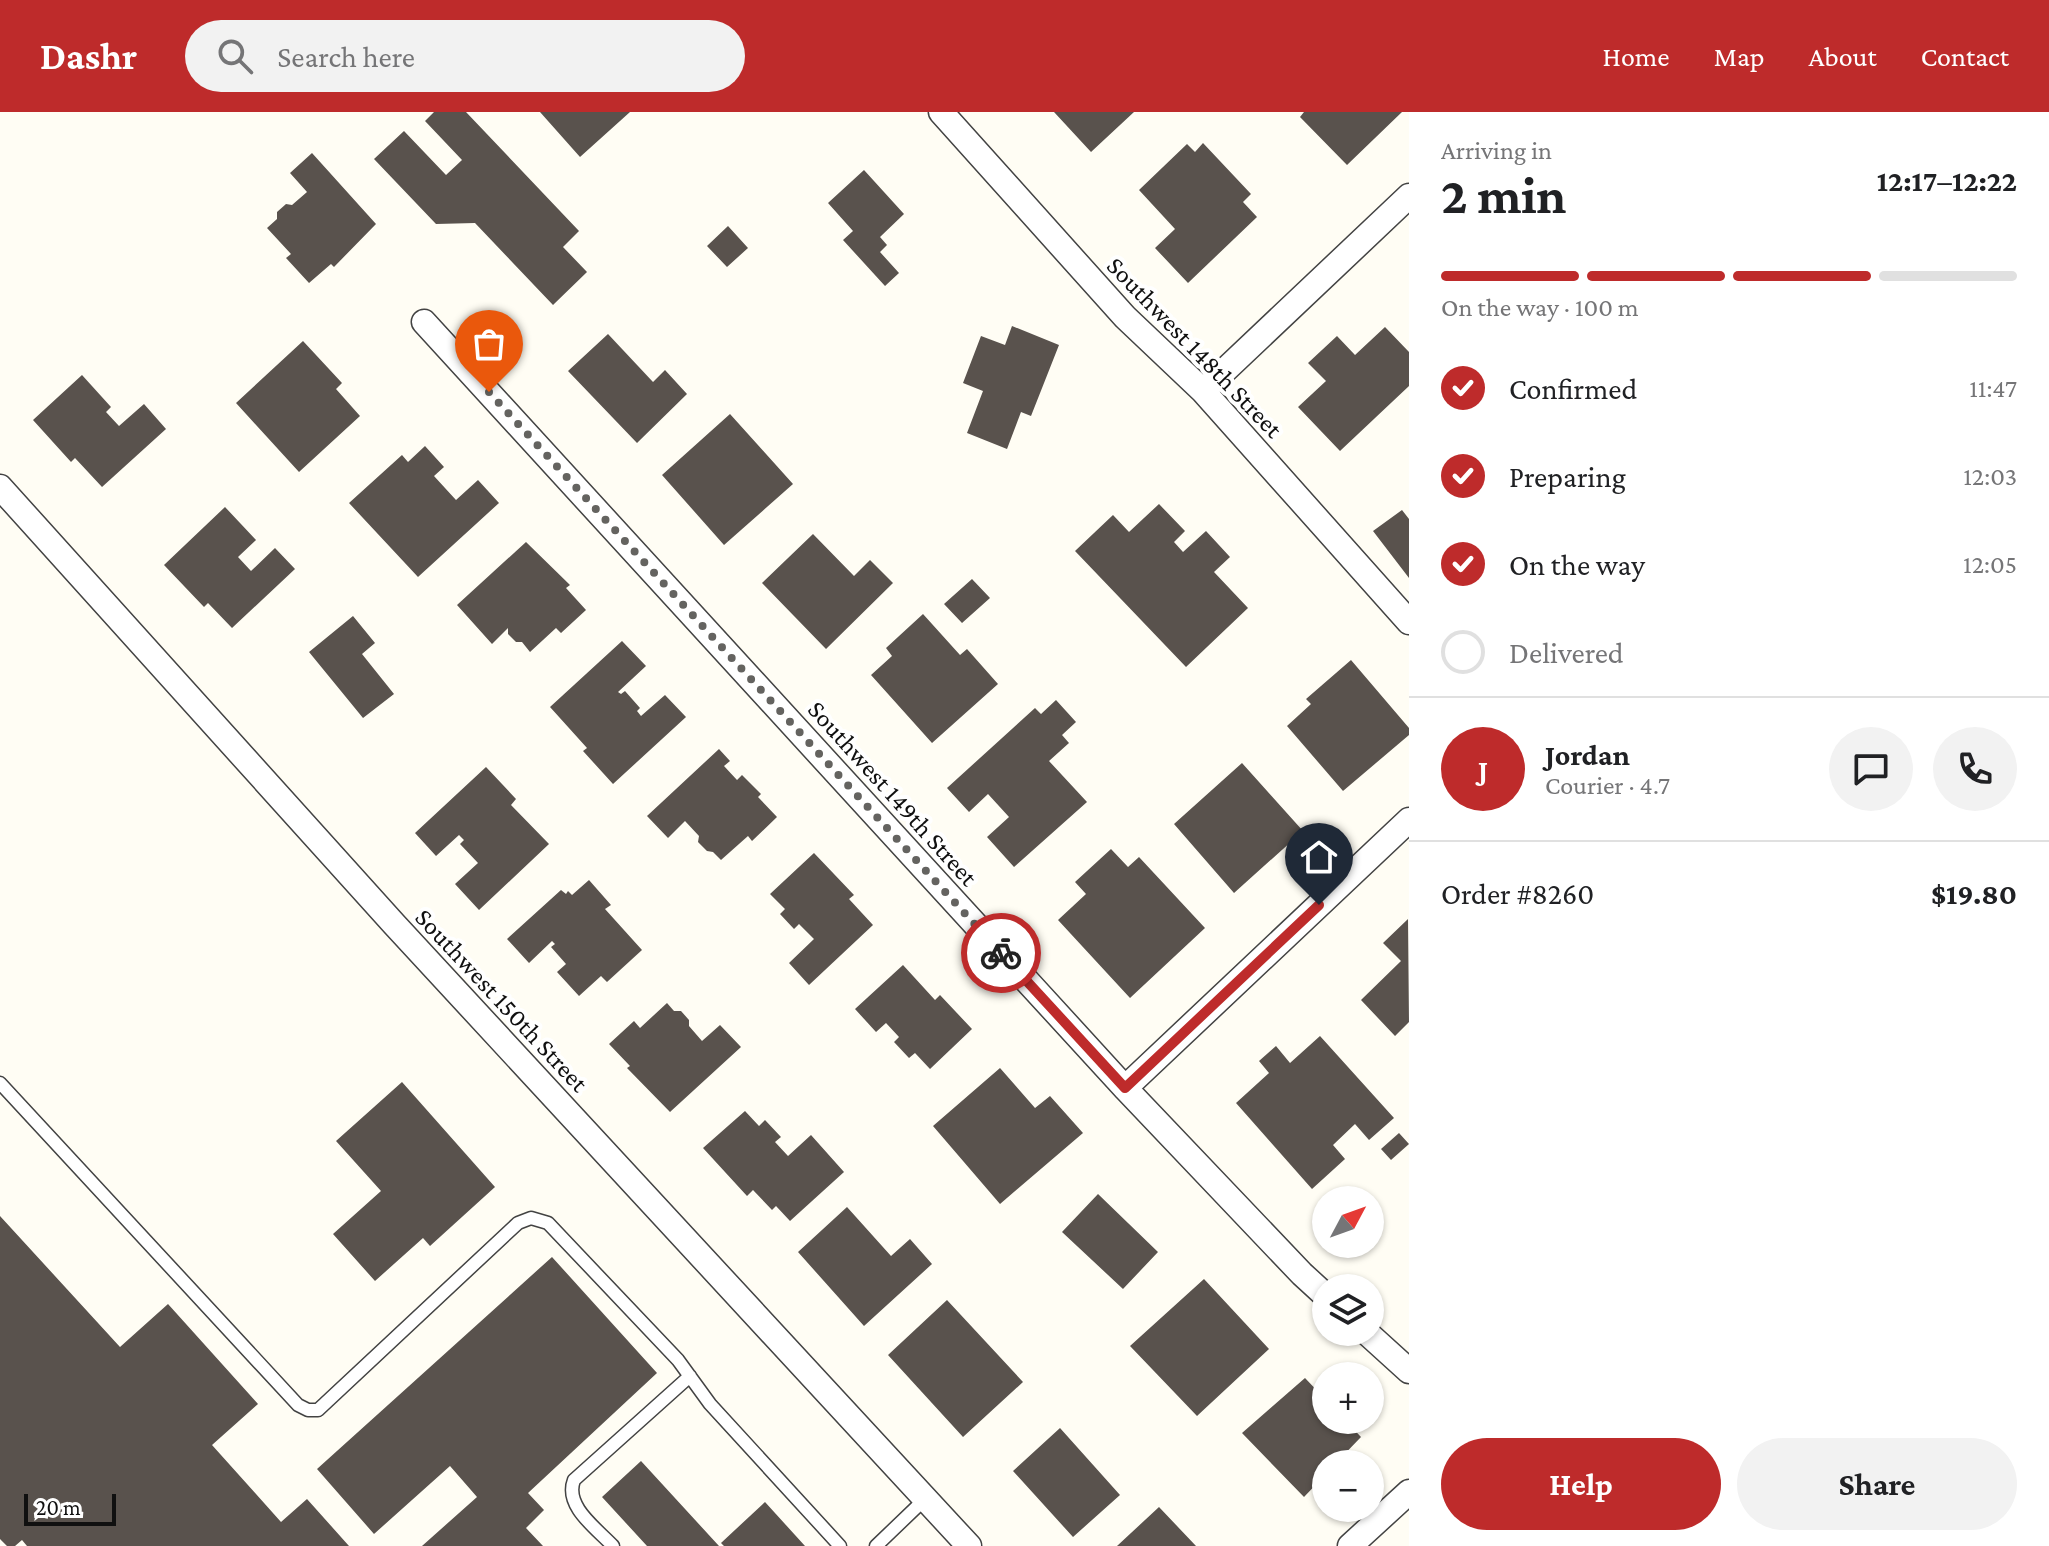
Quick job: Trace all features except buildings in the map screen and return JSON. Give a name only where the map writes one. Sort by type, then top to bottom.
[{"type":"street","name":"Southwest 148th Street","points":[[941,112],[1125,317],[1203,391],[1409,622]]},
{"type":"street","points":[[1203,391],[1409,196]]},
{"type":"street","name":"Southwest 149th Street","points":[[424,322],[1125,1088],[1312,1283]]},
{"type":"street","name":"Southwest 150th Street","points":[[0,487],[394,924],[969,1546]]},
{"type":"street","points":[[1125,1088],[1409,820]]},
{"type":"street","points":[[1381,1346],[1409,1371]]},
{"type":"street","points":[[1350,1546],[1409,1492]]},
{"type":"lane","points":[[0,1083],[298,1405],[308,1410],[318,1410],[518,1223],[531,1218],[548,1223],[678,1360],[710,1404],[840,1546]]},
{"type":"lane","points":[[613,1546],[574,1504],[570,1491],[574,1480],[690,1376]]},
{"type":"lane","points":[[876,1546],[925,1499]]},
{"type":"way so far","points":[[489,392],[1001,953]]},
{"type":"route","points":[[1001,953],[1125,1088],[1319,905]]}]
